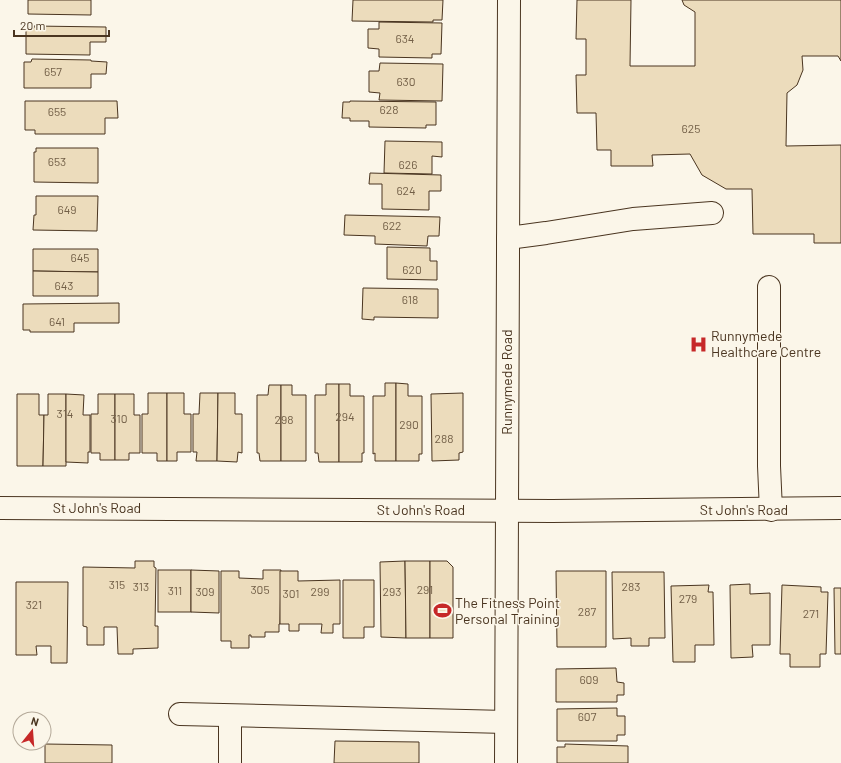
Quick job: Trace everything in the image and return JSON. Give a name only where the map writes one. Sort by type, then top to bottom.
[{"type":"street","name":"Runnymede Road","points":[[506,763],[508,0]]},
{"type":"street","points":[[508,238],[633,219],[712,213]]},
{"type":"street","points":[[770,287],[771,510]]},
{"type":"street","name":"St John's Road","points":[[0,508],[506,510],[771,510],[841,508]]},
{"type":"street","points":[[180,714],[506,722]]},
{"type":"street","points":[[230,716],[230,763]]},
{"type":"building","points":[[28,0],[91,0],[91,15],[28,14]]},
{"type":"building","points":[[353,0],[443,0],[442,20],[433,20],[433,22],[352,21]]},
{"type":"building","points":[[577,0],[631,0],[630,66],[695,66],[695,12],[684,5],[682,0],[841,0],[841,61],[838,56],[802,56],[803,70],[797,85],[787,93],[786,146],[841,145],[841,243],[814,243],[814,234],[753,234],[752,189],[726,189],[702,175],[690,154],[652,155],[653,166],[611,166],[611,150],[597,150],[596,113],[577,113],[576,75],[586,75],[586,39],[576,39]]},
{"type":"building","points":[[379,22],[442,23],[441,54],[432,54],[432,58],[379,57],[379,49],[368,48],[368,29],[379,29]]},
{"type":"building","points":[[34,26],[106,27],[106,42],[90,42],[90,55],[26,54],[26,28],[34,28]]},
{"type":"building","points":[[32,59],[91,60],[107,62],[106,74],[91,74],[91,88],[24,88],[24,62],[31,62]]},
{"type":"building","points":[[380,63],[443,64],[442,101],[379,100],[380,93],[369,92],[369,71],[379,71]]},
{"type":"building","points":[[25,101],[117,101],[118,118],[105,118],[105,134],[35,134],[35,130],[25,130]]},
{"type":"building","points":[[343,102],[436,102],[436,125],[426,125],[426,128],[369,127],[369,121],[350,121],[350,118],[342,118]]},
{"type":"building","points":[[385,141],[442,142],[442,157],[432,156],[432,174],[384,173]]},
{"type":"building","points":[[36,148],[98,148],[98,183],[34,182],[34,152],[36,152]]},
{"type":"building","points":[[370,173],[441,175],[441,191],[429,191],[429,210],[382,209],[382,184],[369,184]]},
{"type":"building","points":[[36,196],[98,196],[97,231],[33,230],[34,215],[36,215]]},
{"type":"building","points":[[345,215],[440,217],[439,236],[428,236],[427,246],[375,244],[375,236],[344,235]]},
{"type":"building","points":[[387,247],[430,248],[430,261],[437,261],[437,280],[387,279]]},
{"type":"building","points":[[33,249],[98,249],[98,272],[33,271]]},
{"type":"building","points":[[33,271],[98,272],[98,296],[33,296]]},
{"type":"building","points":[[363,288],[438,289],[438,318],[374,317],[374,320],[362,319]]},
{"type":"building","points":[[119,303],[119,323],[74,323],[74,332],[30,332],[30,330],[23,330],[23,304]]},
{"type":"building","points":[[385,383],[396,383],[396,461],[375,461],[375,453],[373,454],[373,396],[385,396]]},
{"type":"building","points":[[396,383],[408,384],[408,396],[422,396],[422,454],[419,454],[419,461],[396,461]]},
{"type":"building","points":[[326,384],[339,384],[339,462],[319,462],[318,453],[315,453],[315,395],[326,395]]},
{"type":"building","points":[[339,384],[350,384],[350,396],[364,396],[364,453],[362,453],[362,462],[339,462]]},
{"type":"building","points":[[269,385],[281,385],[281,461],[260,461],[259,453],[257,453],[257,395],[268,395]]},
{"type":"building","points":[[281,385],[292,385],[292,395],[306,395],[306,461],[281,461]]},
{"type":"building","points":[[148,393],[167,393],[167,461],[157,461],[157,453],[142,453],[142,414],[148,414]]},
{"type":"building","points":[[167,393],[184,393],[184,414],[191,414],[191,452],[177,452],[177,461],[167,461]]},
{"type":"building","points":[[200,393],[218,393],[217,461],[196,461],[197,452],[193,452],[193,414],[199,414]]},
{"type":"building","points":[[218,393],[235,393],[235,414],[242,414],[242,453],[238,452],[237,462],[217,461]]},
{"type":"building","points":[[463,393],[463,452],[459,453],[459,460],[432,461],[431,394]]},
{"type":"building","points":[[17,394],[39,394],[39,415],[44,415],[43,466],[17,466]]},
{"type":"building","points":[[48,394],[66,394],[66,466],[43,466],[44,415],[48,415]]},
{"type":"building","points":[[66,394],[84,395],[83,415],[90,415],[90,452],[88,452],[88,463],[66,462]]},
{"type":"building","points":[[98,394],[115,394],[115,460],[100,460],[100,453],[91,453],[91,414],[98,414]]},
{"type":"building","points":[[115,394],[134,394],[134,415],[140,415],[140,453],[129,453],[129,460],[115,460]]},
{"type":"building","points":[[135,561],[154,561],[154,567],[156,568],[155,626],[158,626],[158,648],[133,649],[133,654],[118,654],[117,627],[104,627],[104,645],[87,645],[87,627],[83,626],[83,567],[135,568]]},
{"type":"building","points":[[405,561],[406,638],[381,637],[380,562]]},
{"type":"building","points":[[405,561],[430,561],[430,638],[406,638]]},
{"type":"building","points":[[430,561],[447,561],[453,567],[453,638],[430,638]]},
{"type":"building","points":[[158,570],[191,570],[191,612],[158,612]]},
{"type":"building","points":[[191,570],[219,571],[219,613],[191,612]]},
{"type":"building","points":[[263,570],[281,570],[279,632],[265,632],[265,637],[251,637],[251,635],[249,635],[249,648],[231,648],[231,641],[221,641],[221,571],[239,571],[239,578],[263,579]]},
{"type":"building","points":[[280,571],[298,571],[298,581],[340,580],[340,624],[333,624],[333,633],[321,633],[322,624],[299,624],[299,631],[289,631],[289,624],[280,624]]},
{"type":"building","points":[[556,571],[606,571],[606,647],[557,647]]},
{"type":"building","points":[[612,572],[664,572],[665,638],[649,638],[649,646],[631,646],[631,638],[613,639]]},
{"type":"building","points":[[343,580],[374,580],[374,627],[364,627],[364,638],[343,638]]},
{"type":"building","points":[[16,582],[68,582],[67,663],[51,663],[51,646],[36,646],[37,655],[16,655]]},
{"type":"building","points":[[750,584],[750,594],[770,593],[770,645],[752,645],[753,657],[731,658],[730,585]]},
{"type":"building","points":[[709,585],[708,592],[713,592],[714,645],[695,645],[695,662],[673,662],[671,586]]},
{"type":"building","points":[[782,585],[821,587],[821,592],[828,592],[826,654],[820,654],[820,667],[790,667],[790,654],[780,654]]},
{"type":"building","points":[[834,588],[841,588],[841,654],[835,654]]},
{"type":"building","points":[[616,668],[617,682],[624,683],[624,695],[617,695],[617,702],[556,702],[556,669]]},
{"type":"building","points":[[617,708],[617,716],[625,716],[625,735],[617,735],[617,741],[557,741],[557,709]]},
{"type":"building","points":[[335,741],[419,742],[419,763],[334,763]]},
{"type":"building","points":[[52,744],[112,745],[112,763],[45,763],[45,751],[52,751]]},
{"type":"building","points":[[565,744],[628,746],[628,763],[557,763],[557,747],[565,747]]},
{"type":"place","name":"Runnymede Healthcare Centre","points":[[698,344]]},
{"type":"place","name":"The Fitness Point Personal Training","points":[[442,611]]}]
